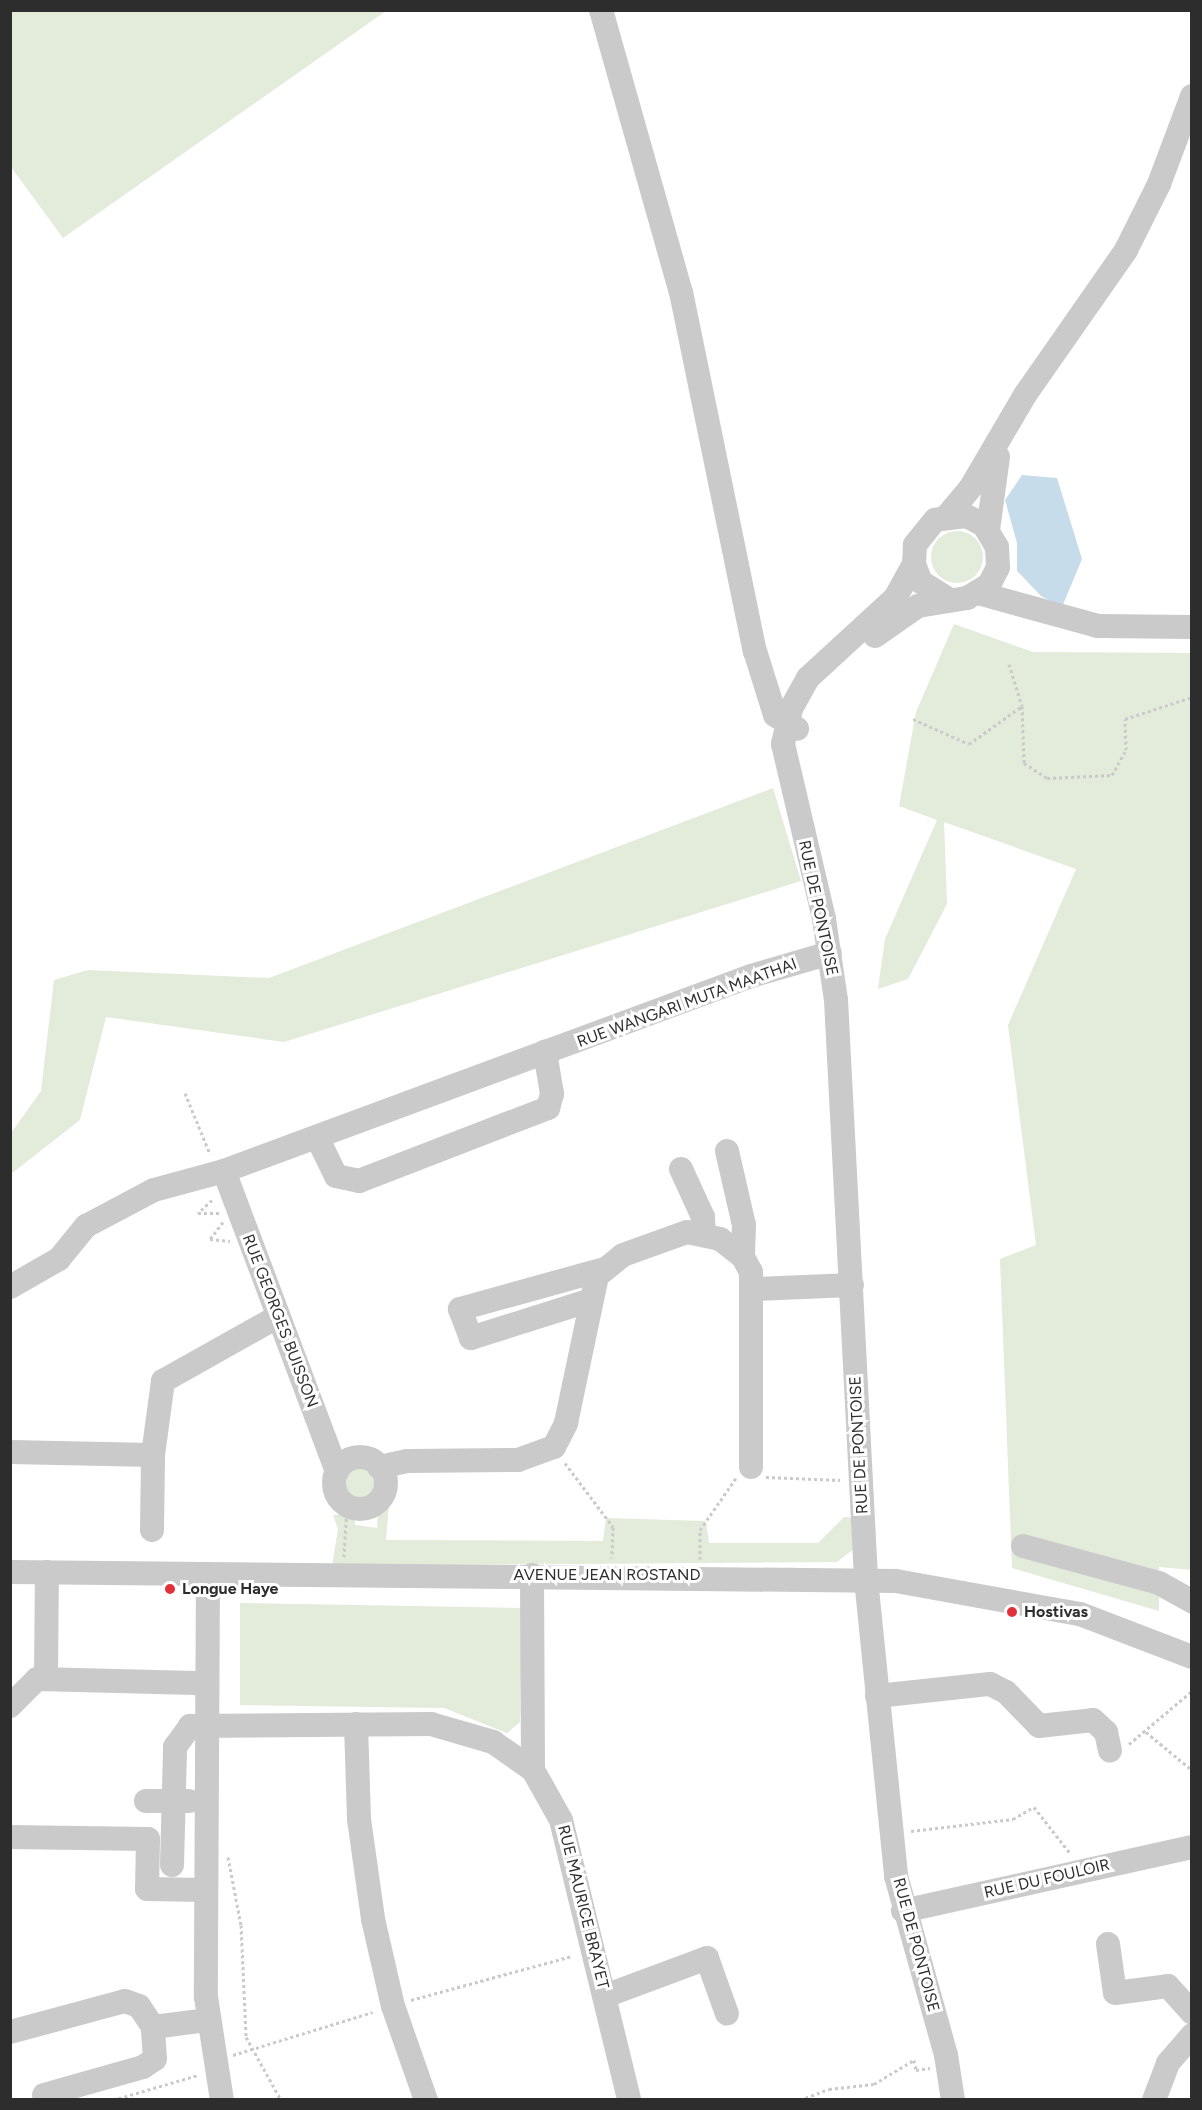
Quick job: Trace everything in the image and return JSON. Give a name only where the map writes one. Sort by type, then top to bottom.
[{"type":"street","points":[[601,10],[677,275],[755,651],[771,707],[791,726]]},
{"type":"street","points":[[791,726],[815,669],[888,605],[914,564],[921,533],[946,516],[1004,434],[1126,250],[1159,184],[1191,96]]},
{"type":"street","points":[[1004,434],[989,497],[988,530],[999,560],[1046,611]]},
{"type":"street","points":[[946,516],[973,518],[988,530]]},
{"type":"street","points":[[978,594],[993,579],[999,560]]},
{"type":"street","points":[[914,564],[925,587],[948,599]]},
{"type":"street","points":[[791,726],[833,671],[901,615],[948,599],[978,594],[1110,628],[1191,627]]},
{"type":"street","name":"RUE DE PONTOISE","points":[[791,726],[791,787],[830,953],[852,1285],[866,1579],[891,1833],[903,1911],[949,2065],[953,2100]]},
{"type":"street","name":"RUE WANGARI MUTA MAATHAI","points":[[10,1287],[59,1260],[86,1226],[154,1190],[221,1172],[545,1052],[830,953]]},
{"type":"street","points":[[317,1137],[336,1176],[359,1181],[548,1108],[552,1094],[545,1052]]},
{"type":"street","points":[[728,1151],[744,1225],[743,1257],[753,1289],[751,1467]]},
{"type":"street","points":[[681,1169],[703,1217],[704,1234]]},
{"type":"street","name":"RUE GEORGES BUISSON","points":[[221,1172],[337,1471],[335,1490],[347,1505]]},
{"type":"street","points":[[588,1301],[471,1338],[460,1309],[601,1270],[679,1233],[704,1234],[743,1257]]},
{"type":"street","points":[[337,1471],[357,1457],[380,1467],[416,1460],[518,1460],[554,1447],[566,1424],[588,1301],[601,1270]]},
{"type":"street","points":[[753,1289],[852,1285]]},
{"type":"street","points":[[152,1530],[153,1455],[163,1381],[277,1317]]},
{"type":"street","points":[[10,1452],[153,1455]]},
{"type":"street","points":[[347,1505],[361,1508],[378,1501],[385,1484],[380,1467]]},
{"type":"street","points":[[1023,1546],[1159,1583],[1191,1601]]},
{"type":"street","name":"AVENUE JEAN ROSTAND","points":[[10,1572],[612,1575],[866,1579],[1050,1607],[1106,1622],[1191,1658]]},
{"type":"street","points":[[46,1678],[47,1572]]},
{"type":"street","points":[[208,1574],[207,2020],[214,2071],[222,2100]]},
{"type":"street","points":[[532,1575],[533,1770]]},
{"type":"street","points":[[10,1706],[37,1679],[206,1683]]},
{"type":"street","points":[[877,1696],[990,1684],[1006,1692],[1039,1726],[1057,1728],[1085,1718],[1108,1742]]},
{"type":"street","points":[[172,1865],[176,1741],[184,1729],[207,1722]]},
{"type":"street","name":"RUE MAURICE BRAYET","points":[[207,1722],[456,1727],[500,1745],[533,1770],[561,1820],[629,2100]]},
{"type":"street","points":[[356,1724],[359,1819],[373,1919],[393,2006],[426,2100]]},
{"type":"street","points":[[146,1800],[207,1801]]},
{"type":"street","points":[[10,1837],[148,1839],[147,1889],[206,1890]]},
{"type":"street","name":"RUE DU FOULOIR","points":[[903,1911],[1191,1847]]},
{"type":"street","points":[[1108,1944],[1116,1993],[1168,1986],[1191,2013]]},
{"type":"street","points":[[605,1996],[707,1958],[727,2014]]},
{"type":"street","points":[[10,2032],[125,2001],[139,2006],[153,2027],[155,2059],[143,2067],[44,2095]]},
{"type":"street","points":[[153,2027],[207,2020]]},
{"type":"street","points":[[1154,2100],[1168,2063],[1191,2035]]},
{"type":"path","points":[[1009,664],[1022,706],[1024,763],[1047,777],[1083,780],[1112,775],[1126,750],[1125,719],[1191,697]]},
{"type":"path","points":[[912,719],[969,744],[1022,706]]},
{"type":"path","points":[[185,1093],[221,1172]]},
{"type":"path","points":[[554,1447],[613,1527],[612,1575]]},
{"type":"path","points":[[699,1576],[700,1530],[735,1479],[751,1467],[768,1479],[861,1480]]},
{"type":"path","points":[[343,1574],[347,1505]]},
{"type":"path","points":[[1108,1742],[1146,1732],[1191,1691]]},
{"type":"path","points":[[1146,1732],[1191,1770]]},
{"type":"path","points":[[891,1833],[1013,1819],[1034,1807],[1085,1870]]},
{"type":"path","points":[[227,1851],[241,1925],[246,2037],[281,2100]]},
{"type":"path","points":[[800,2100],[829,2089],[874,2084],[914,2060],[916,2070],[949,2065]]},
{"type":"path","points":[[113,2100],[214,2071]]},
{"type":"green space","points":[[10,11],[386,11],[63,238],[11,167]]},
{"type":"green space","points":[[952,531],[962,531],[971,535],[979,543],[983,557],[979,571],[971,579],[962,583],[952,583],[943,579],[935,571],[931,562],[931,552],[935,543],[943,535]]},
{"type":"green space","points":[[954,624],[1033,652],[1191,653],[1192,1570],[1159,1567],[1159,1611],[1012,1568],[1000,1259],[1036,1245],[1008,1025],[1076,869],[944,822],[947,904],[908,979],[878,989],[885,939],[937,820],[899,806],[916,712]]},
{"type":"green space","points":[[773,788],[801,881],[284,1042],[106,1017],[80,1120],[11,1174],[11,1133],[41,1091],[54,980],[88,970],[269,978]]},
{"type":"green space","points":[[362,1466],[374,1471],[379,1483],[374,1495],[362,1500],[350,1495],[345,1483],[350,1471]]},
{"type":"green space","points":[[389,1504],[386,1540],[603,1541],[606,1518],[706,1521],[709,1543],[818,1543],[844,1517],[853,1518],[855,1548],[837,1562],[332,1566],[338,1529],[333,1515],[355,1514],[355,1525],[377,1528],[378,1510]]},
{"type":"green space","points":[[240,1603],[522,1608],[520,1722],[507,1733],[444,1708],[240,1705]]},
{"type":"water","points":[[1022,475],[1057,478],[1082,559],[1062,607],[1041,596],[1017,571],[1017,543],[1005,500]]},
{"type":"place","name":"Longue Haye","points":[[170,1589]]},
{"type":"place","name":"Hostivas","points":[[1012,1612]]}]
